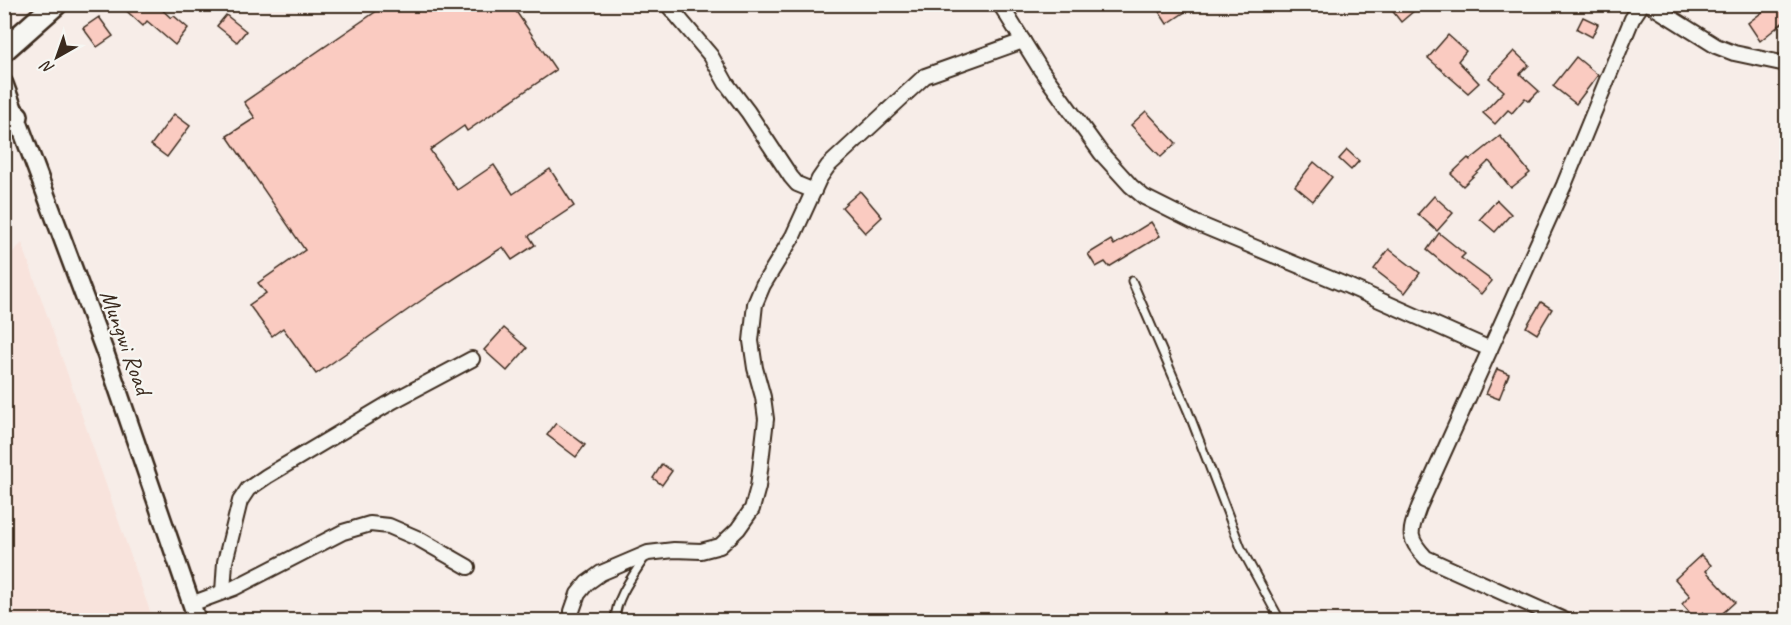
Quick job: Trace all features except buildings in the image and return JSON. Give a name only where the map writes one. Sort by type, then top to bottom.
[{"type":"main road","points":[[4,50],[56,4]]},
{"type":"main road","points":[[4,25],[32,26]]},
{"type":"street","points":[[667,4],[711,56],[726,83],[754,120],[791,177],[797,184],[814,191]]},
{"type":"street","points":[[1000,4],[1041,70],[1101,153],[1144,197],[1196,223],[1348,286],[1490,349]]},
{"type":"street","points":[[1564,621],[1426,558],[1414,546],[1410,531],[1564,186],[1632,19],[1642,4]]},
{"type":"street","points":[[1649,4],[1716,46],[1734,53],[1786,64]]},
{"type":"street","points":[[572,621],[572,611],[578,594],[587,583],[601,573],[648,553],[674,550],[701,551],[720,546],[738,530],[752,509],[758,487],[766,419],[751,341],[755,304],[763,285],[793,236],[819,179],[828,166],[925,76],[1023,41]]},
{"type":"street","name":"Mungwi Road","points":[[4,83],[11,111],[106,355],[197,621]]},
{"type":"street","points":[[223,592],[225,562],[240,501],[248,489],[393,401],[472,359]]},
{"type":"street","points":[[191,604],[223,592],[343,532],[370,524],[389,526],[419,539],[468,567]]},
{"type":"lane","points":[[1132,281],[1188,411],[1241,548],[1280,621]]},
{"type":"lane","points":[[615,621],[621,595],[648,553]]},
{"type":"shaded area","points":[[22,243],[153,620],[5,620],[4,261]]}]
